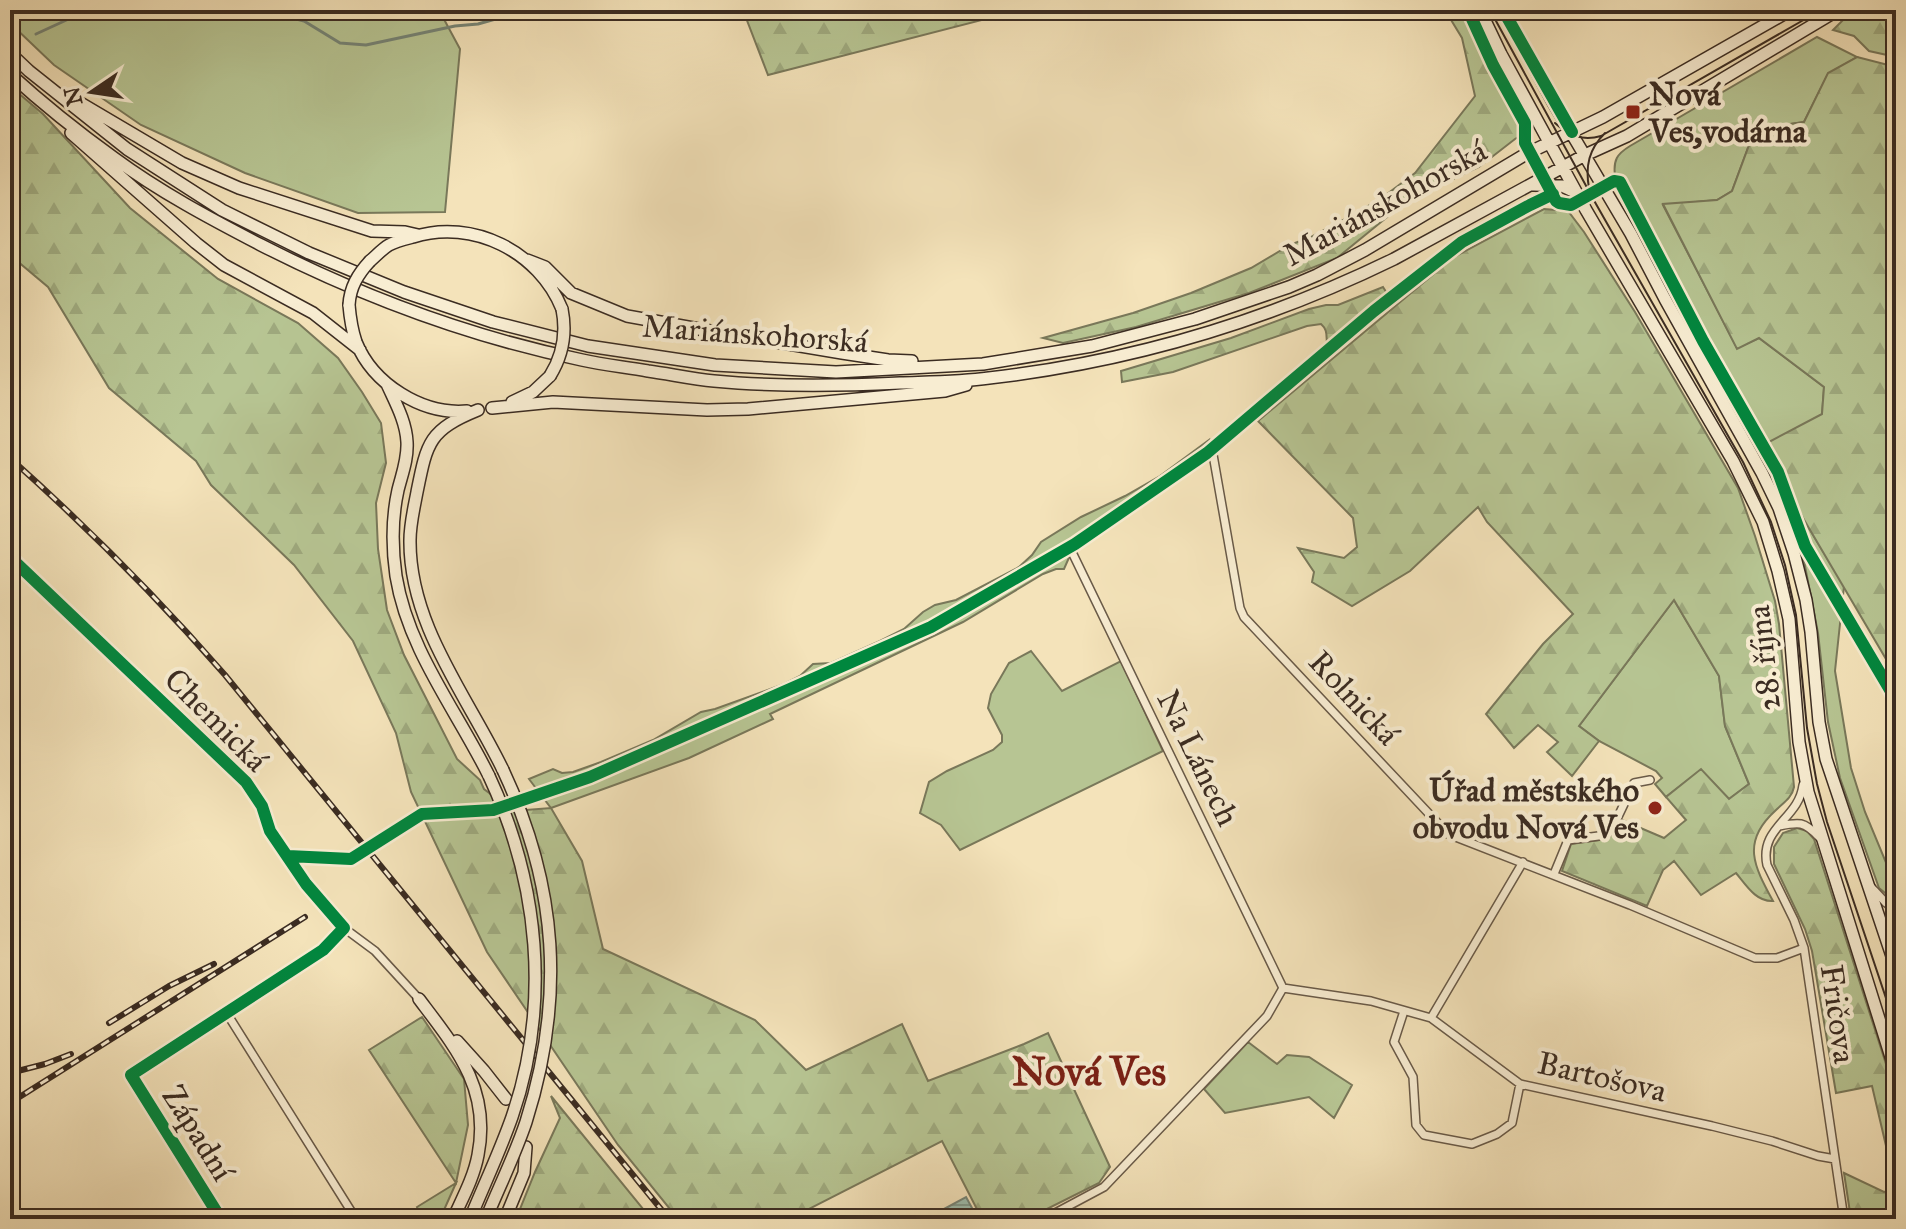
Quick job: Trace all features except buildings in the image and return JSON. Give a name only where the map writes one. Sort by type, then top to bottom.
[{"type":"main road","name":"28. října","points":[[1480,10],[1578,196],[1714,426],[1763,522],[1789,619],[1804,775],[1821,840],[1896,1073]]},
{"type":"main road","name":"28. října","points":[[1503,10],[1631,234],[1755,461],[1783,519],[1806,600],[1826,759],[1896,968]]},
{"type":"main road","name":"Mariánskohorská","points":[[10,53],[127,149],[222,210],[348,270],[404,292],[493,322],[588,346],[715,365],[836,372],[983,364],[1042,355],[1142,335],[1289,287],[1389,238],[1526,154],[1603,117],[1791,10]]},
{"type":"main road","name":"Mariánskohorská","points":[[10,74],[117,160],[211,220],[301,266],[400,307],[490,337],[584,361],[714,381],[835,386],[985,379],[1048,370],[1173,342],[1253,318],[1363,275],[1454,228],[1585,155],[1627,136],[1838,10]]},
{"type":"main road","points":[[29,71],[182,163],[239,188],[372,231],[418,235]]},
{"type":"main road","points":[[46,106],[79,141],[215,258],[244,278],[313,313],[360,350]]},
{"type":"main road","points":[[1529,186],[1559,185],[1578,196]]},
{"type":"main road","points":[[983,364],[967,359],[922,362],[888,360],[627,316],[571,293],[545,267],[509,248],[460,232],[418,235],[389,245],[362,269],[351,290],[349,305],[352,329],[360,350],[387,384],[410,398],[440,409],[462,412],[553,402],[707,410],[748,409],[945,391],[985,379]]},
{"type":"main road","points":[[492,408],[533,392],[550,376],[563,348],[565,329],[562,309],[552,287],[527,260]]},
{"type":"main road","points":[[387,384],[404,422],[407,443],[407,458],[394,518],[394,559],[400,596],[419,646],[505,808],[531,909],[535,1010],[530,1047],[512,1118],[470,1219]]},
{"type":"main road","points":[[478,410],[442,429],[428,448],[410,540],[411,561],[430,632],[503,770],[526,825],[539,871],[550,939],[549,1017],[534,1095],[525,1126],[486,1219]]},
{"type":"main road","points":[[419,999],[506,1099]]},
{"type":"main road","points":[[419,999],[455,1046],[470,1074],[481,1114],[478,1158],[453,1219]]},
{"type":"main road","points":[[505,1219],[524,1173],[526,1147]]},
{"type":"street","points":[[526,799],[590,777],[931,627],[1070,548],[1212,449],[1417,277]]},
{"type":"street","name":"Rolnická","points":[[1212,449],[1244,617],[1448,834],[1554,874],[1755,958],[1777,958],[1804,948]]},
{"type":"street","name":"Na Lánech","points":[[1070,548],[1283,988]]},
{"type":"street","name":"Chemická","points":[[10,557],[246,782],[262,806],[270,831],[306,884],[344,928],[375,951],[419,999]]},
{"type":"street","name":"Fričova","points":[[1804,775],[1798,803],[1770,836],[1766,856],[1767,865],[1804,948],[1844,1219]]},
{"type":"street","points":[[1554,874],[1568,840],[1606,835],[1634,783],[1650,780]]},
{"type":"street","points":[[1779,826],[1803,824],[1821,840]]},
{"type":"street","points":[[1431,1018],[1523,862]]},
{"type":"street","points":[[1869,884],[1896,910]]},
{"type":"street","points":[[344,928],[323,950],[226,1012],[356,1219]]},
{"type":"street","points":[[1044,1219],[1104,1187],[1267,1016],[1283,988]]},
{"type":"street","name":"Bartošova","points":[[1283,988],[1371,1001],[1431,1018],[1520,1084],[1727,1130],[1835,1159]]},
{"type":"street","points":[[1404,1011],[1394,1042],[1413,1077],[1416,1125],[1424,1135],[1472,1144],[1497,1134],[1512,1123],[1520,1084]]},
{"type":"street","name":"Západní","points":[[221,1219],[131,1075],[226,1012]]},
{"type":"green space","points":[[10,10],[439,10],[460,49],[445,212],[358,213],[245,173],[141,125],[54,65],[10,23]]},
{"type":"green space","points":[[743,10],[1014,10],[768,75]]},
{"type":"green space","points":[[1445,10],[1474,10],[1530,123],[1530,130],[1479,167],[1408,200],[1337,258],[1249,293],[1136,327],[1063,343],[1043,338],[1133,313],[1251,268],[1290,245],[1351,216],[1415,173],[1475,96],[1462,38]]},
{"type":"green space","points":[[1861,10],[1896,10],[1896,57],[1869,51],[1854,36],[1833,30],[1845,18]]},
{"type":"green space","points":[[1817,37],[1857,57],[1828,74],[1804,122],[1755,129],[1732,191],[1717,200],[1663,205],[1737,348],[1759,338],[1824,387],[1803,518],[1844,586],[1835,671],[1851,768],[1865,812],[1896,884],[1896,902],[1879,888],[1840,778],[1828,722],[1818,633],[1804,561],[1773,479],[1753,440],[1762,434],[1682,304],[1615,176],[1615,162],[1626,149]]},
{"type":"green space","points":[[1857,57],[1896,67],[1896,676],[1803,518],[1767,443],[1822,414],[1824,387],[1759,338],[1737,349],[1663,204],[1717,200],[1732,191],[1755,129],[1804,122],[1828,73]]},
{"type":"green space","points":[[10,86],[43,114],[130,208],[218,279],[298,323],[338,358],[362,392],[381,423],[386,463],[376,503],[378,549],[387,610],[404,655],[457,759],[480,780],[484,789],[513,811],[551,808],[582,861],[603,949],[755,1020],[806,1070],[902,1024],[928,1081],[1048,1033],[1110,1167],[1099,1183],[1027,1219],[982,1219],[942,1141],[793,1219],[678,1219],[618,1145],[487,952],[411,792],[396,733],[353,641],[294,565],[211,485],[196,461],[109,388],[48,287],[10,255]]},
{"type":"green space","points":[[1544,209],[1568,211],[1584,232],[1635,312],[1738,488],[1755,536],[1779,624],[1794,787],[1789,797],[1764,822],[1754,844],[1756,865],[1773,901],[1756,896],[1736,873],[1701,895],[1674,861],[1663,870],[1647,906],[1562,871],[1571,844],[1599,840],[1615,817],[1664,838],[1686,820],[1666,797],[1701,769],[1729,799],[1749,784],[1725,726],[1719,676],[1674,600],[1579,726],[1599,741],[1572,776],[1547,752],[1558,742],[1538,725],[1514,748],[1486,714],[1543,644],[1573,614],[1487,522],[1478,507],[1410,571],[1352,606],[1312,582],[1314,572],[1298,548],[1344,558],[1357,547],[1353,518],[1258,421],[1454,257]]},
{"type":"green space","points":[[1383,287],[1388,295],[1327,343],[1326,331],[1321,324],[1307,326],[1173,372],[1122,382],[1121,371],[1231,338],[1309,309],[1338,305]]},
{"type":"green space","points":[[1209,440],[1207,453],[1075,544],[1064,569],[1043,574],[963,622],[770,714],[773,719],[689,758],[551,808],[529,779],[553,769],[562,773],[573,772],[601,762],[653,740],[701,712],[784,684],[800,676],[813,664],[831,663],[880,641],[904,629],[935,605],[956,600],[1019,567],[1041,542],[1081,517],[1160,476]]},
{"type":"green space","points":[[1674,600],[1719,676],[1725,726],[1749,784],[1729,799],[1701,770],[1666,797],[1655,784],[1662,778],[1656,771],[1599,741],[1579,726]]},
{"type":"green space","points":[[1031,651],[1062,691],[1121,661],[1163,751],[960,850],[941,825],[920,813],[929,782],[993,750],[1002,742],[1002,735],[988,708],[991,694],[1009,663]]},
{"type":"green space","points":[[1797,828],[1807,831],[1814,839],[1886,1064],[1896,1103],[1896,1180],[1872,1086],[1836,1093],[1812,951],[1774,864],[1774,847],[1783,833]]},
{"type":"green space","points":[[422,1017],[464,1079],[468,1125],[456,1183],[369,1050]]},
{"type":"green space","points":[[1248,1042],[1277,1064],[1287,1055],[1309,1057],[1352,1085],[1334,1118],[1309,1097],[1225,1113],[1204,1089]]},
{"type":"green space","points":[[551,1096],[651,1219],[516,1219],[560,1118]]},
{"type":"green space","points":[[1844,1173],[1884,1192],[1896,1189],[1896,1219],[1851,1219]]},
{"type":"green space","points":[[456,1183],[440,1219],[423,1219],[417,1207]]},
{"type":"green space","points":[[10,1209],[158,1215],[160,1219],[10,1219]]},
{"type":"shaded area","points":[[966,1197],[978,1219],[949,1219],[944,1209]]},
{"type":"waterway","points":[[36,34],[73,17],[138,10]]},
{"type":"waterway","points":[[165,10],[241,18],[285,16],[304,21],[340,43],[366,45],[478,24],[527,10]]},
{"type":"tram line","points":[[1490,10],[1743,462],[1771,522],[1796,615],[1807,728],[1817,784],[1896,1028]]},
{"type":"tram line","points":[[1555,123],[1576,136],[1601,136],[1821,10]]},
{"type":"tram line","points":[[1589,188],[1590,158],[1595,145],[1605,133]]},
{"type":"railway","points":[[10,458],[121,563],[225,675],[669,1219]]},
{"type":"railway","points":[[10,1103],[305,917]]},
{"type":"railway","points":[[109,1023],[169,986],[214,964]]},
{"type":"railway","points":[[10,1073],[71,1054]]},
{"type":"cycle path","points":[[1468,10],[1493,65],[1525,123],[1525,143],[1556,201],[1571,205],[1614,181],[1620,182],[1703,341],[1778,472],[1805,546],[1896,700]]},
{"type":"cycle path","points":[[1503,10],[1572,132]]},
{"type":"cycle path","points":[[288,856],[351,859],[422,814],[493,810],[590,777],[931,627],[1075,544],[1207,453],[1374,311],[1462,242],[1553,194]]},
{"type":"cycle path","points":[[10,557],[246,782],[262,806],[270,831],[306,884],[344,928],[323,950],[131,1075],[221,1219]]},
{"type":"place","name":"Nová Ves,vodárna","points":[[1633,112]]},
{"type":"place","name":"Úřad městského obvodu Nová Ves","points":[[1655,808]]},
{"type":"district","name":"Nová Ves","points":[[1089,1071]]}]
